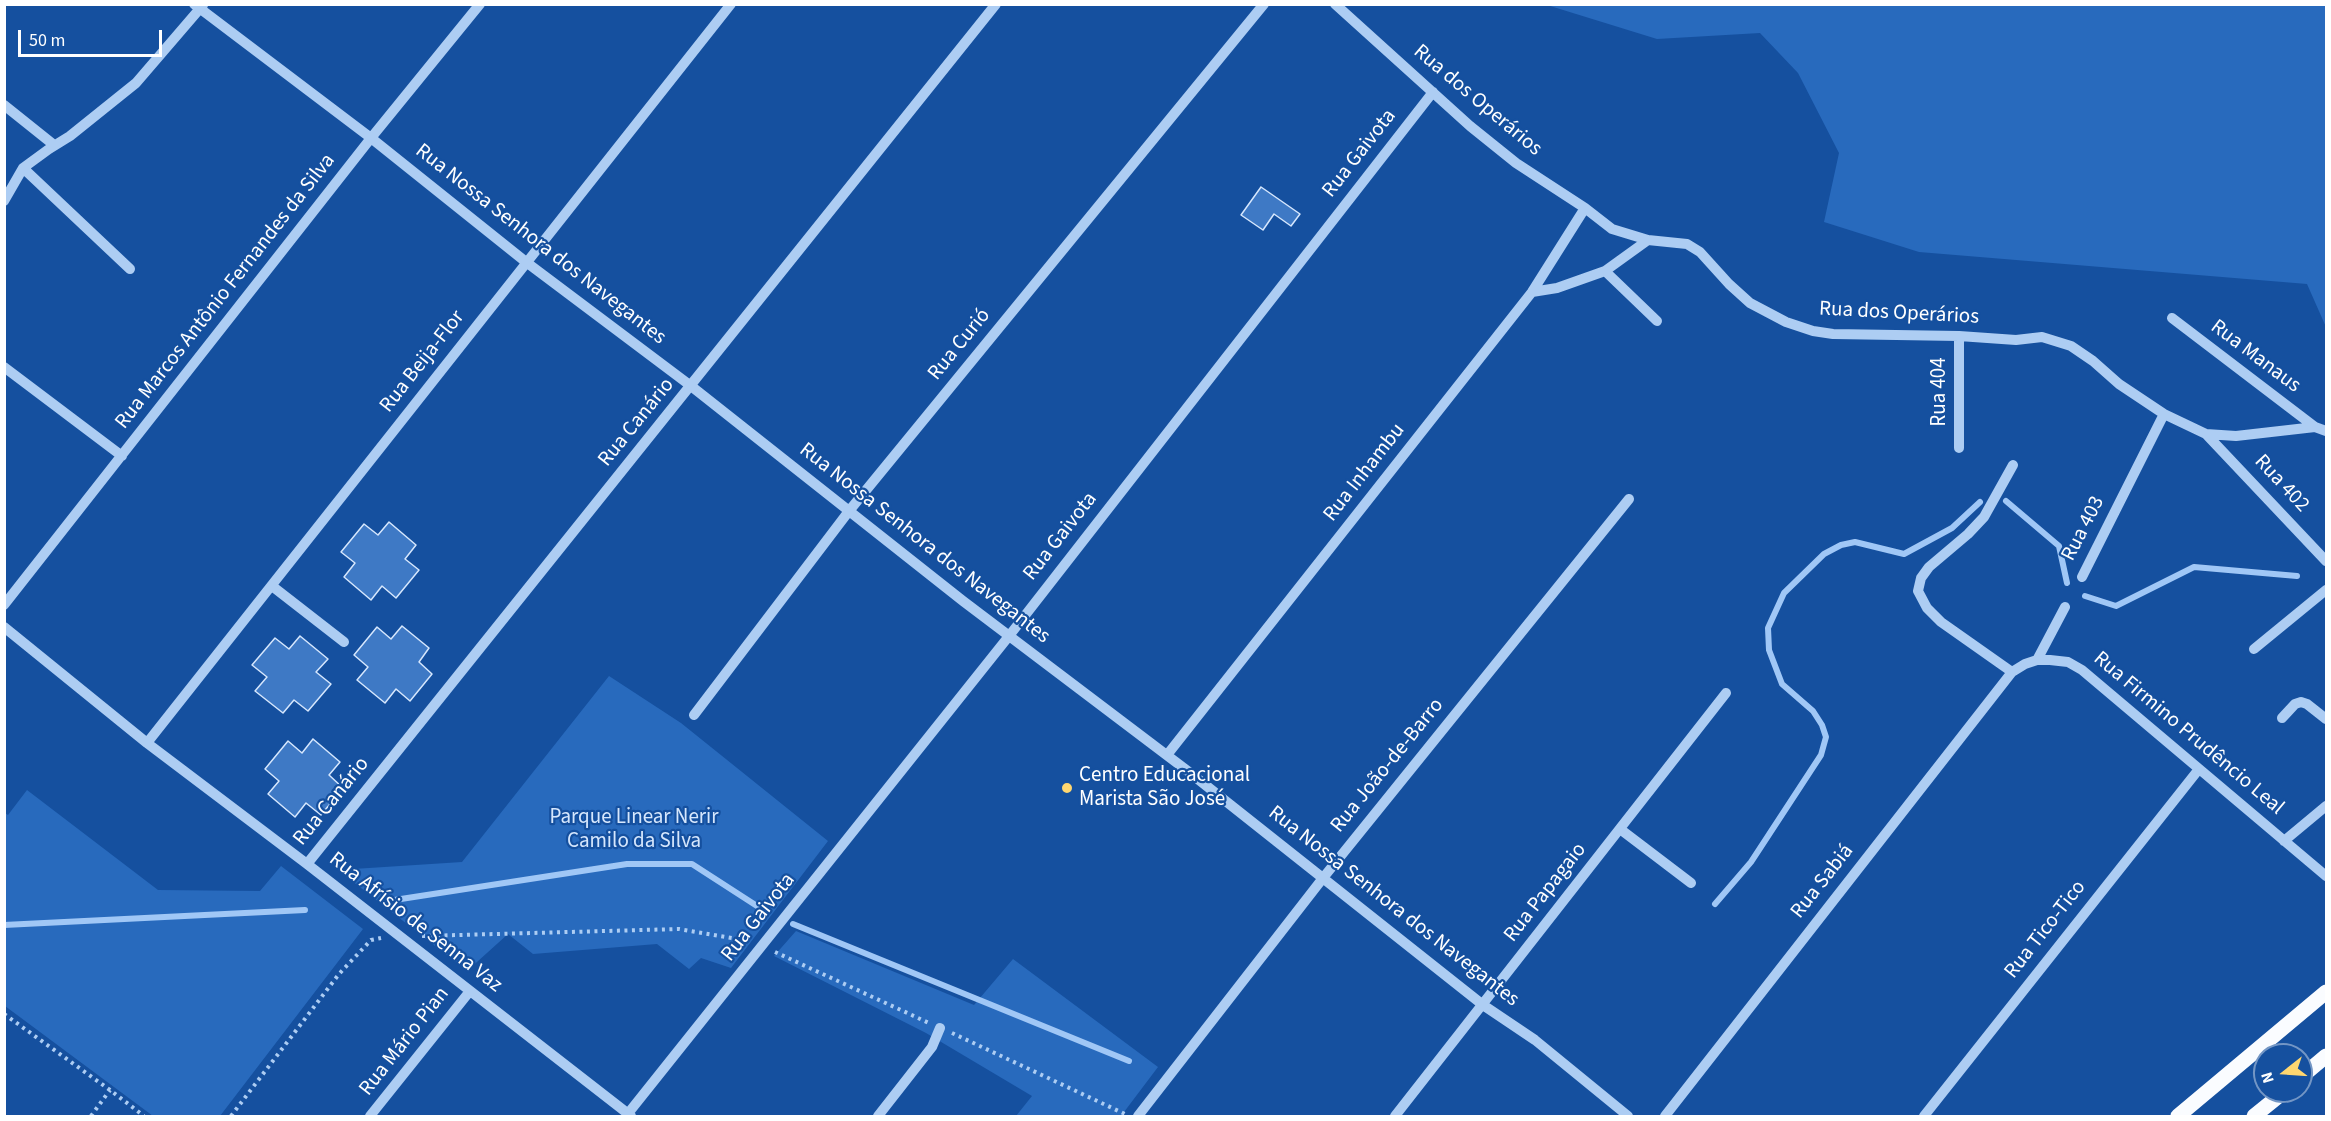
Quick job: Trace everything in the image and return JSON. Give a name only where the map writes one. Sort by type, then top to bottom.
[{"type":"main road","points":[[2178,1116],[2326,992]]},
{"type":"main road","points":[[2313,1067],[2326,1056]]},
{"type":"main road","points":[[2254,1116],[2270,1103]]},
{"type":"street","name":"Rua Marcos Antônio Fernandes da Silva","points":[[4,604],[371,138],[480,4]]},
{"type":"street","name":"Rua Beija-Flor","points":[[147,743],[731,4]]},
{"type":"street","name":"Rua Canário","points":[[307,864],[996,4]]},
{"type":"street","name":"Rua Curió","points":[[694,715],[849,510],[1264,4]]},
{"type":"street","name":"Rua dos Operários","points":[[1335,4],[1493,146],[1612,229],[1648,240],[1687,244],[1700,252],[1750,303],[1786,322],[1813,332],[1833,334],[1959,336],[2016,340],[2042,337],[2071,346],[2093,360],[2119,384],[2164,414],[2206,434],[2236,436],[2315,427],[2326,431]]},
{"type":"street","name":"Rua Nossa Senhora dos Navegantes","points":[[199,6],[371,138],[526,262],[691,386],[1009,636],[1167,755],[1483,1005],[1534,1040],[1628,1116]]},
{"type":"street","points":[[4,201],[23,168],[70,136],[136,83],[199,6]]},
{"type":"street","name":"Rua Gaivota","points":[[629,1116],[762,945],[1009,636],[1433,92]]},
{"type":"street","points":[[4,105],[54,145]]},
{"type":"street","points":[[23,168],[130,269]]},
{"type":"street","name":"Rua Inhambu","points":[[1167,755],[1532,292],[1585,208]]},
{"type":"street","points":[[1532,292],[1557,288],[1605,271],[1648,240]]},
{"type":"street","points":[[1605,271],[1657,321]]},
{"type":"street","name":"Rua Manaus","points":[[2172,318],[2315,427]]},
{"type":"street","name":"Rua 404","points":[[1959,336],[1959,448]]},
{"type":"street","points":[[4,367],[122,456]]},
{"type":"street","name":"Rua 403","points":[[2082,577],[2164,414]]},
{"type":"street","name":"Rua 402","points":[[2206,434],[2326,561]]},
{"type":"street","points":[[2012,672],[1941,621],[1927,608],[1918,591],[1929,567],[1968,534],[1984,517],[2013,465]]},
{"type":"street","name":"Rua João-de-Barro","points":[[1138,1116],[1323,878],[1629,499]]},
{"type":"street","points":[[272,586],[344,642]]},
{"type":"street","points":[[2254,649],[2326,590]]},
{"type":"street","points":[[2037,660],[2065,607]]},
{"type":"street","name":"Rua Afrísio de Senna Vaz","points":[[4,627],[147,743],[307,864],[629,1116]]},
{"type":"street","name":"Rua Firmino Prudêncio Leal","points":[[2012,672],[2037,660],[2068,662],[2082,670],[2326,876]]},
{"type":"street","name":"Rua Sabiá","points":[[1665,1116],[2012,672]]},
{"type":"street","name":"Rua Papagaio","points":[[1395,1116],[1726,693]]},
{"type":"street","points":[[2282,718],[2295,704],[2301,702],[2326,719]]},
{"type":"street","name":"Rua Tico-Tico","points":[[1924,1116],[2199,769]]},
{"type":"street","points":[[2284,841],[2326,806]]},
{"type":"street","points":[[1620,829],[1691,883]]},
{"type":"street","name":"Rua Mário Pian","points":[[370,1116],[470,991]]},
{"type":"street","points":[[878,1116],[933,1047],[940,1028]]},
{"type":"path","points":[[231,1116],[339,975],[371,940],[399,936],[679,929],[740,938],[762,945]]},
{"type":"path","points":[[4,1014],[144,1116]]},
{"type":"path","points":[[91,1116],[110,1090]]},
{"type":"green space","points":[[1547,5],[2326,5],[2326,327],[2307,284],[1919,252],[1824,222],[1839,153],[1798,73],[1760,33],[1657,39]]},
{"type":"green space","name":"Parque Linear Nerir Camilo da Silva","points":[[609,676],[681,723],[828,841],[731,968],[701,958],[689,969],[657,944],[533,954],[508,934],[467,971],[338,870],[462,862]]},
{"type":"green space","points":[[27,790],[158,890],[260,891],[281,866],[363,929],[220,1116],[153,1116],[5,1006],[5,813],[8,815]]},
{"type":"green space","points":[[796,931],[974,1005],[1013,959],[1158,1067],[1121,1116],[1016,1116],[1032,1096],[926,1033],[774,956]]},
{"type":"building","points":[[1261,187],[1300,214],[1291,226],[1274,214],[1263,230],[1241,215]]},
{"type":"building","points":[[389,522],[416,545],[405,559],[419,570],[396,598],[382,586],[371,600],[344,577],[355,563],[341,552],[364,524],[378,535]]},
{"type":"building","points":[[402,626],[429,648],[419,662],[432,674],[410,701],[396,689],[385,703],[357,680],[368,667],[354,655],[377,627],[391,639]]},
{"type":"building","points":[[300,636],[328,659],[316,672],[331,684],[308,711],[294,700],[283,713],[255,691],[267,677],[252,665],[275,638],[289,649]]},
{"type":"building","points":[[313,739],[340,762],[329,775],[343,788],[321,815],[306,803],[295,817],[268,794],[279,781],[265,769],[288,741],[302,753]]},
{"type":"waterway","points":[[2006,501],[2059,546],[2067,583]]},
{"type":"waterway","points":[[1715,904],[1751,862],[1821,755],[1826,737],[1813,711],[1782,684],[1769,650],[1768,628],[1784,593],[1824,554],[1841,545],[1855,542],[1904,554],[1952,528],[1980,502]]},
{"type":"waterway","points":[[2085,596],[2116,606],[2194,567],[2297,576]]},
{"type":"waterway","points":[[388,901],[627,864],[692,864],[757,906]]},
{"type":"waterway","points":[[4,925],[305,910]]},
{"type":"waterway","points":[[793,924],[1129,1061]]},
{"type":"place","name":"Centro Educacional Marista São José","points":[[1067,788]]}]
